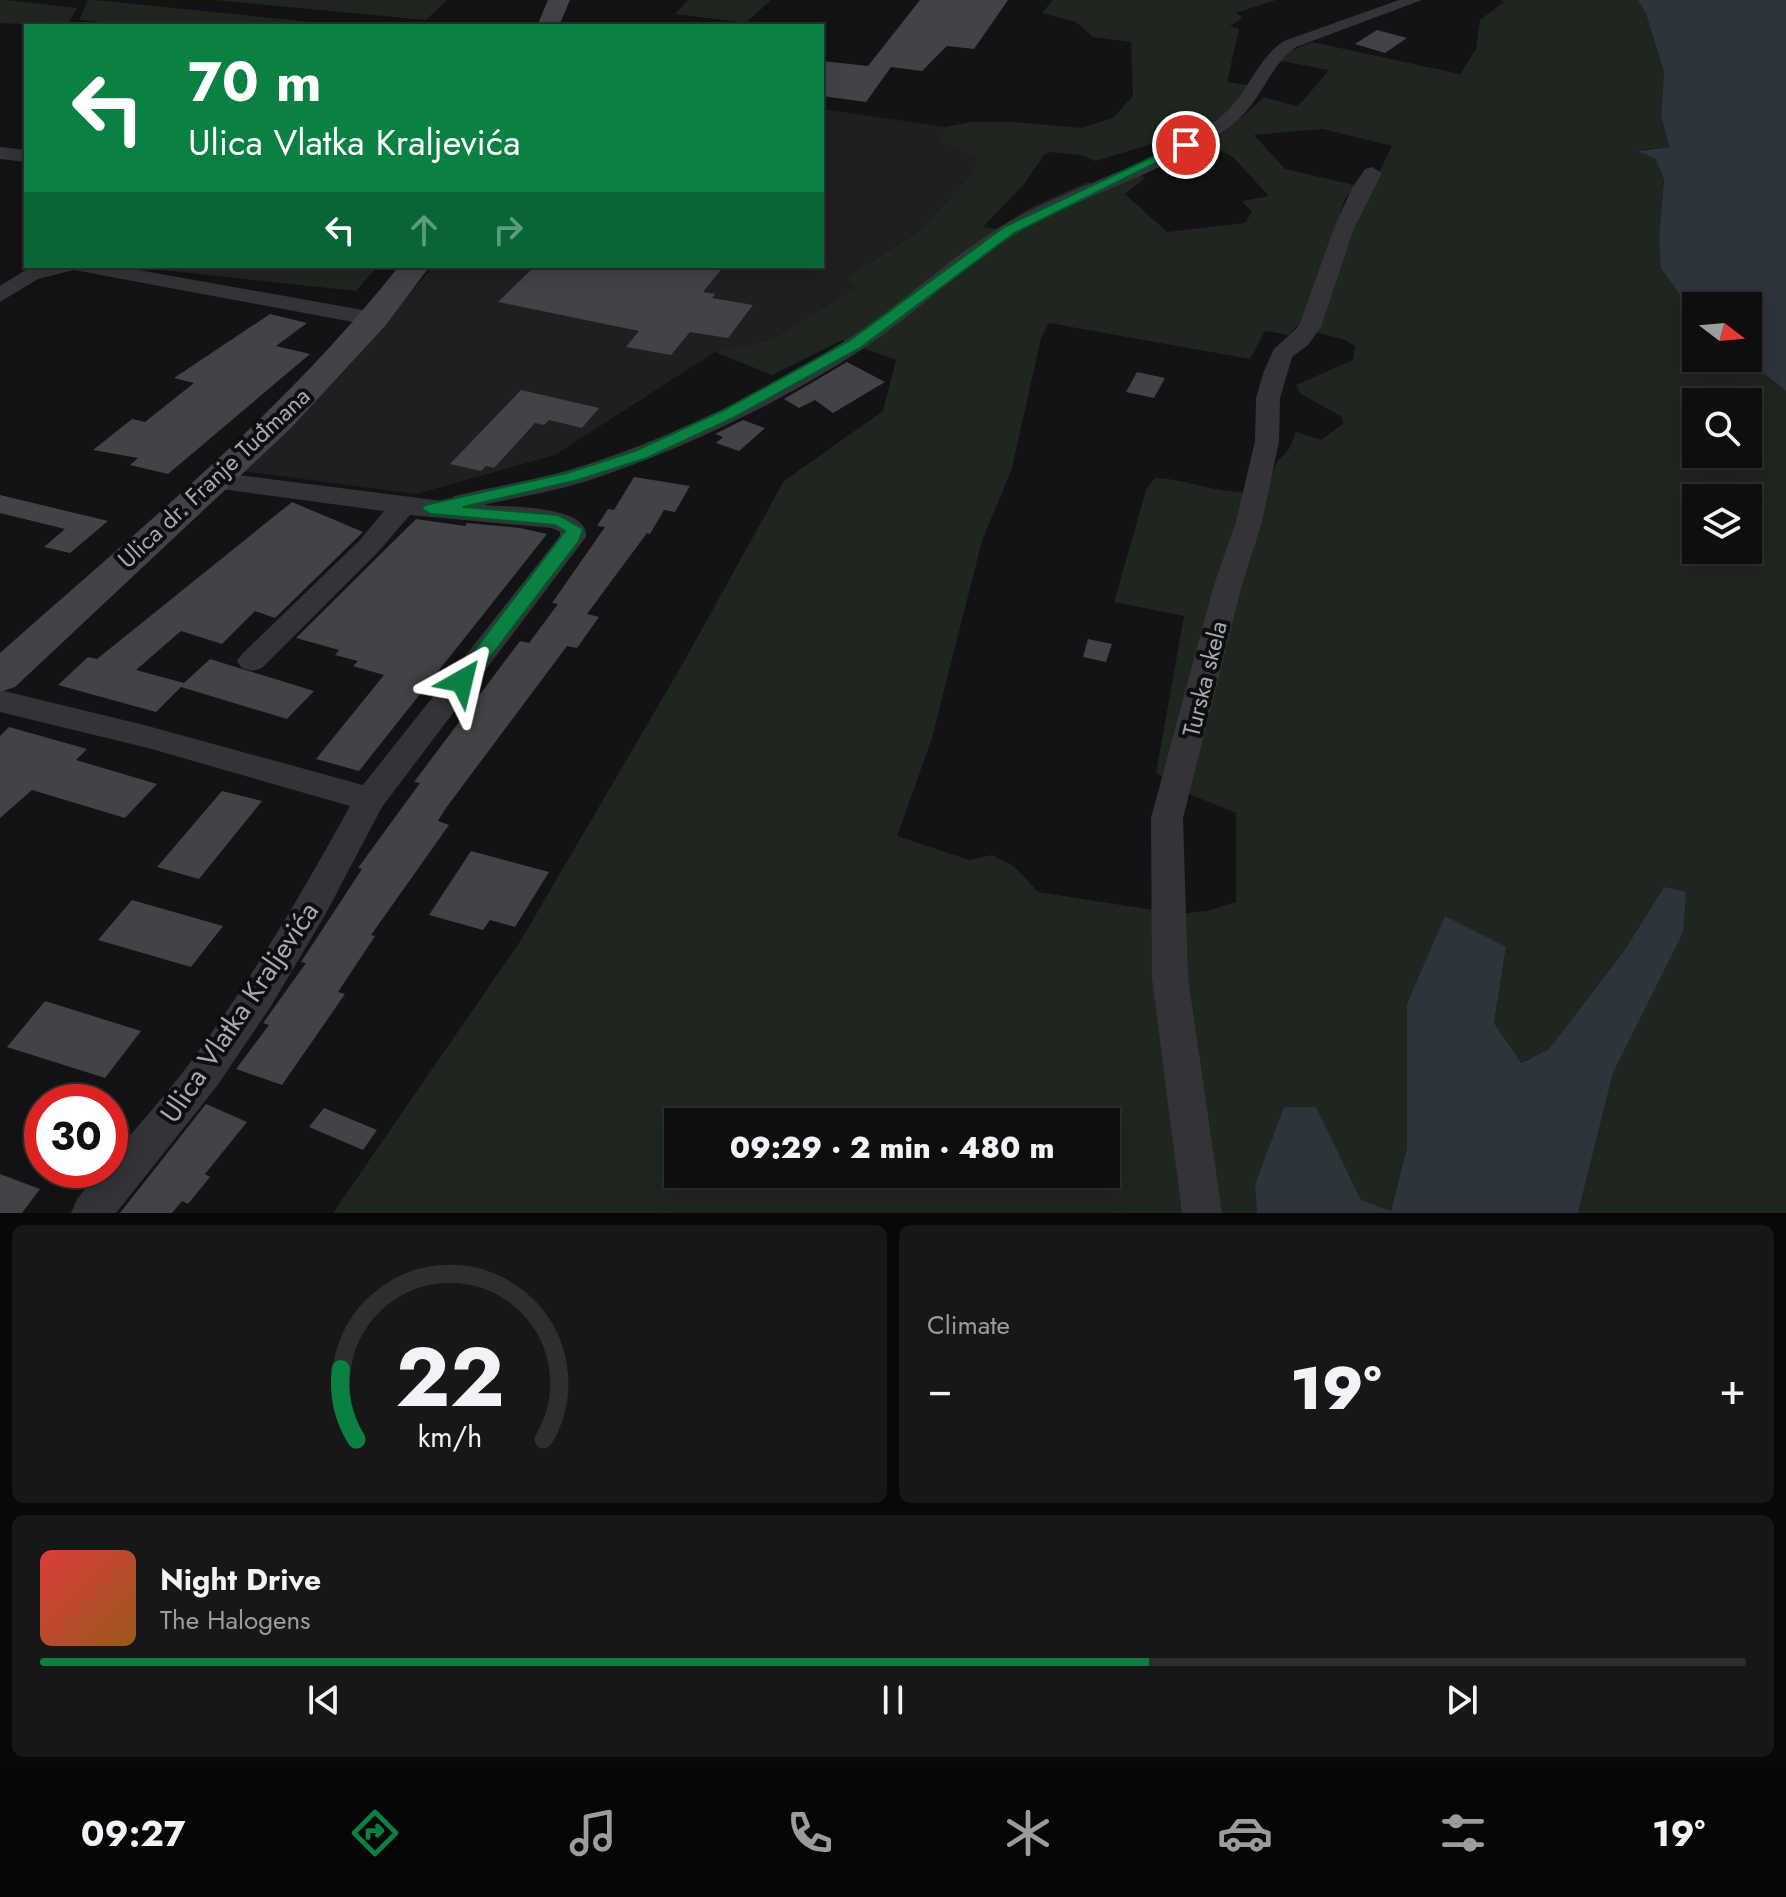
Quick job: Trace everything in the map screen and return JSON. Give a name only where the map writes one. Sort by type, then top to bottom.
[{"type":"main road","points":[[549,24],[559,0]]},
{"type":"main road","name":"Ulica dr. Franje Tuđmana","points":[[0,677],[278,422],[374,319],[413,268]]},
{"type":"street","points":[[252,661],[369,546],[417,508],[511,492],[599,468],[641,454],[729,414],[854,345],[1009,230],[1186,145],[1225,122],[1250,99],[1274,55],[1290,44],[1414,0]]},
{"type":"street","name":"Turska skela","points":[[1202,1213],[1170,978],[1167,818],[1228,585],[1249,522],[1267,441],[1268,398],[1276,371],[1282,354],[1300,340],[1310,327],[1344,228],[1372,173]]},
{"type":"street","points":[[0,296],[31,275],[58,268]]},
{"type":"street","points":[[92,268],[374,319]]},
{"type":"street","name":"Ulica Vlatka Kraljevića","points":[[91,1213],[204,1074],[258,995],[313,905],[370,799],[573,537],[574,529],[558,520],[417,508],[214,480]]},
{"type":"street","points":[[0,701],[148,737],[370,799]]},
{"type":"shaded area","points":[[0,0],[77,8],[68,24],[0,23]]},
{"type":"shaded area","points":[[88,0],[95,0],[331,24],[119,24],[79,20]]},
{"type":"shaded area","points":[[214,0],[447,0],[426,20]]},
{"type":"shaded area","points":[[688,0],[771,0],[746,23],[675,14]]},
{"type":"shaded area","points":[[1053,0],[1276,0],[1236,13],[1243,18],[1230,26],[1239,29],[1227,82],[1247,85],[1248,88],[1239,105],[1193,135],[1185,134],[1095,161],[1081,155],[1051,152],[1044,155],[1024,184],[983,227],[996,229],[1032,207],[1088,182],[1103,188],[1141,175],[1145,178],[1125,194],[1167,232],[1245,223],[1252,212],[1242,201],[1269,196],[1233,157],[1204,142],[1242,117],[1264,97],[1296,106],[1302,102],[1329,70],[1281,61],[1290,51],[1312,42],[1460,74],[1476,49],[1480,20],[1504,2],[1501,0],[1638,0],[1646,14],[1664,72],[1661,116],[1669,147],[1640,150],[1657,159],[1664,180],[1659,236],[1682,292],[1682,372],[1762,372],[1786,391],[1786,1213],[1578,1213],[1613,1073],[1683,933],[1664,887],[1624,951],[1549,1049],[1520,1063],[1494,1023],[1506,947],[1407,1004],[1407,1147],[1391,1211],[1361,1200],[1316,1108],[1284,1107],[1255,1184],[1257,1213],[333,1213],[521,940],[682,665],[784,481],[883,411],[896,360],[842,340],[772,375],[715,352],[770,340],[856,288],[846,278],[919,231],[971,175],[979,158],[939,140],[946,127],[970,122],[1014,122],[1081,128],[1113,118],[1133,96],[1131,42],[1093,37],[1076,22],[1042,13]],"holes":[[[1323,129],[1392,146],[1309,315],[1344,201],[1354,185],[1285,169],[1254,135]],[[1049,323],[1250,359],[1265,331],[1288,335],[1296,327],[1345,340],[1355,346],[1353,360],[1296,385],[1301,394],[1342,417],[1343,424],[1321,440],[1296,432],[1289,449],[1277,462],[1266,489],[1225,491],[1155,478],[1146,490],[1114,602],[1184,616],[1156,773],[1194,796],[1236,813],[1236,902],[1207,911],[1179,914],[1038,892],[1015,867],[992,855],[969,860],[897,836],[932,738],[982,541],[1012,468],[1041,338]]]},
{"type":"shaded area","points":[[1638,0],[1786,0],[1786,391],[1762,372],[1762,292],[1682,292],[1682,297],[1661,268],[1659,236],[1664,180],[1656,159],[1638,151],[1669,147],[1661,116],[1664,72],[1646,14]]},
{"type":"shaded area","points":[[824,109],[946,127],[939,140],[980,157],[971,175],[919,231],[846,278],[856,288],[770,340],[715,352],[555,455],[416,494],[242,471],[349,365],[431,268],[824,268]]},
{"type":"shaded area","points":[[143,268],[376,268],[356,291]]},
{"type":"shaded area","points":[[1664,887],[1686,892],[1683,933],[1613,1073],[1578,1213],[1257,1213],[1255,1184],[1284,1107],[1316,1107],[1361,1200],[1391,1211],[1407,1147],[1407,1004],[1445,916],[1506,947],[1494,1023],[1521,1063],[1549,1049],[1624,951]]},
{"type":"building","points":[[920,0],[1008,0],[974,49],[947,46],[922,71],[891,67],[866,102],[824,96],[824,61],[868,66]]},
{"type":"building","points":[[1377,30],[1407,38],[1385,53],[1355,44]]},
{"type":"building","points":[[533,268],[722,268],[703,292],[715,294],[712,298],[753,305],[728,338],[690,332],[671,355],[626,347],[639,331],[498,302]]},
{"type":"building","points":[[270,314],[307,323],[276,346],[310,354],[168,474],[130,465],[138,458],[93,450],[132,419],[145,422],[194,383],[174,378]]},
{"type":"building","points":[[847,362],[885,382],[833,413],[815,400],[799,408],[784,399]]},
{"type":"building","points":[[1137,372],[1165,378],[1154,398],[1126,392]]},
{"type":"building","points":[[521,390],[599,408],[582,428],[549,420],[544,425],[535,423],[494,468],[486,466],[481,471],[450,464]]},
{"type":"building","points":[[743,420],[765,428],[739,451],[716,443],[723,437],[715,434]]},
{"type":"building","points":[[634,477],[690,486],[675,512],[664,510],[650,534],[647,533],[587,614],[599,617],[577,648],[567,646],[446,808],[438,821],[449,825],[371,935],[375,936],[338,992],[345,994],[282,1085],[236,1069],[269,1025],[263,1023],[306,963],[301,962],[362,869],[358,868],[420,783],[414,782],[520,641],[529,643],[558,604],[552,603],[605,527],[597,526],[608,509],[614,510]]},
{"type":"building","points":[[0,495],[108,521],[70,553],[44,547],[65,529],[0,513]]},
{"type":"building","points":[[292,502],[363,532],[275,618],[255,611],[222,644],[181,631],[136,670],[184,683],[210,659],[314,691],[287,719],[181,687],[156,712],[58,685],[88,657],[97,659]]},
{"type":"building","points":[[416,519],[465,526],[467,523],[520,528],[547,534],[359,771],[316,759],[384,675],[353,666],[358,661],[335,655],[339,650],[296,638]]},
{"type":"building","points":[[1088,639],[1112,644],[1106,662],[1083,657]]},
{"type":"building","points":[[9,727],[87,749],[76,760],[157,784],[125,818],[32,790],[0,818],[0,736]]},
{"type":"building","points":[[222,791],[262,801],[199,879],[157,867]]},
{"type":"building","points":[[471,851],[549,872],[515,927],[490,920],[483,930],[429,915]]},
{"type":"building","points":[[132,900],[223,926],[191,967],[98,940]]},
{"type":"building","points":[[45,1001],[141,1031],[105,1078],[7,1047]]},
{"type":"building","points":[[206,1104],[247,1122],[205,1174],[210,1177],[188,1204],[182,1201],[172,1213],[120,1213]]},
{"type":"building","points":[[324,1108],[377,1130],[363,1150],[309,1127]]},
{"type":"building","points":[[0,1174],[24,1183],[24,1188],[40,1189],[22,1213],[0,1213]]},
{"type":"route","points":[[462,681],[573,537],[574,529],[558,520],[431,509],[572,477],[641,454],[729,414],[854,345],[1009,230],[1186,145]]}]
